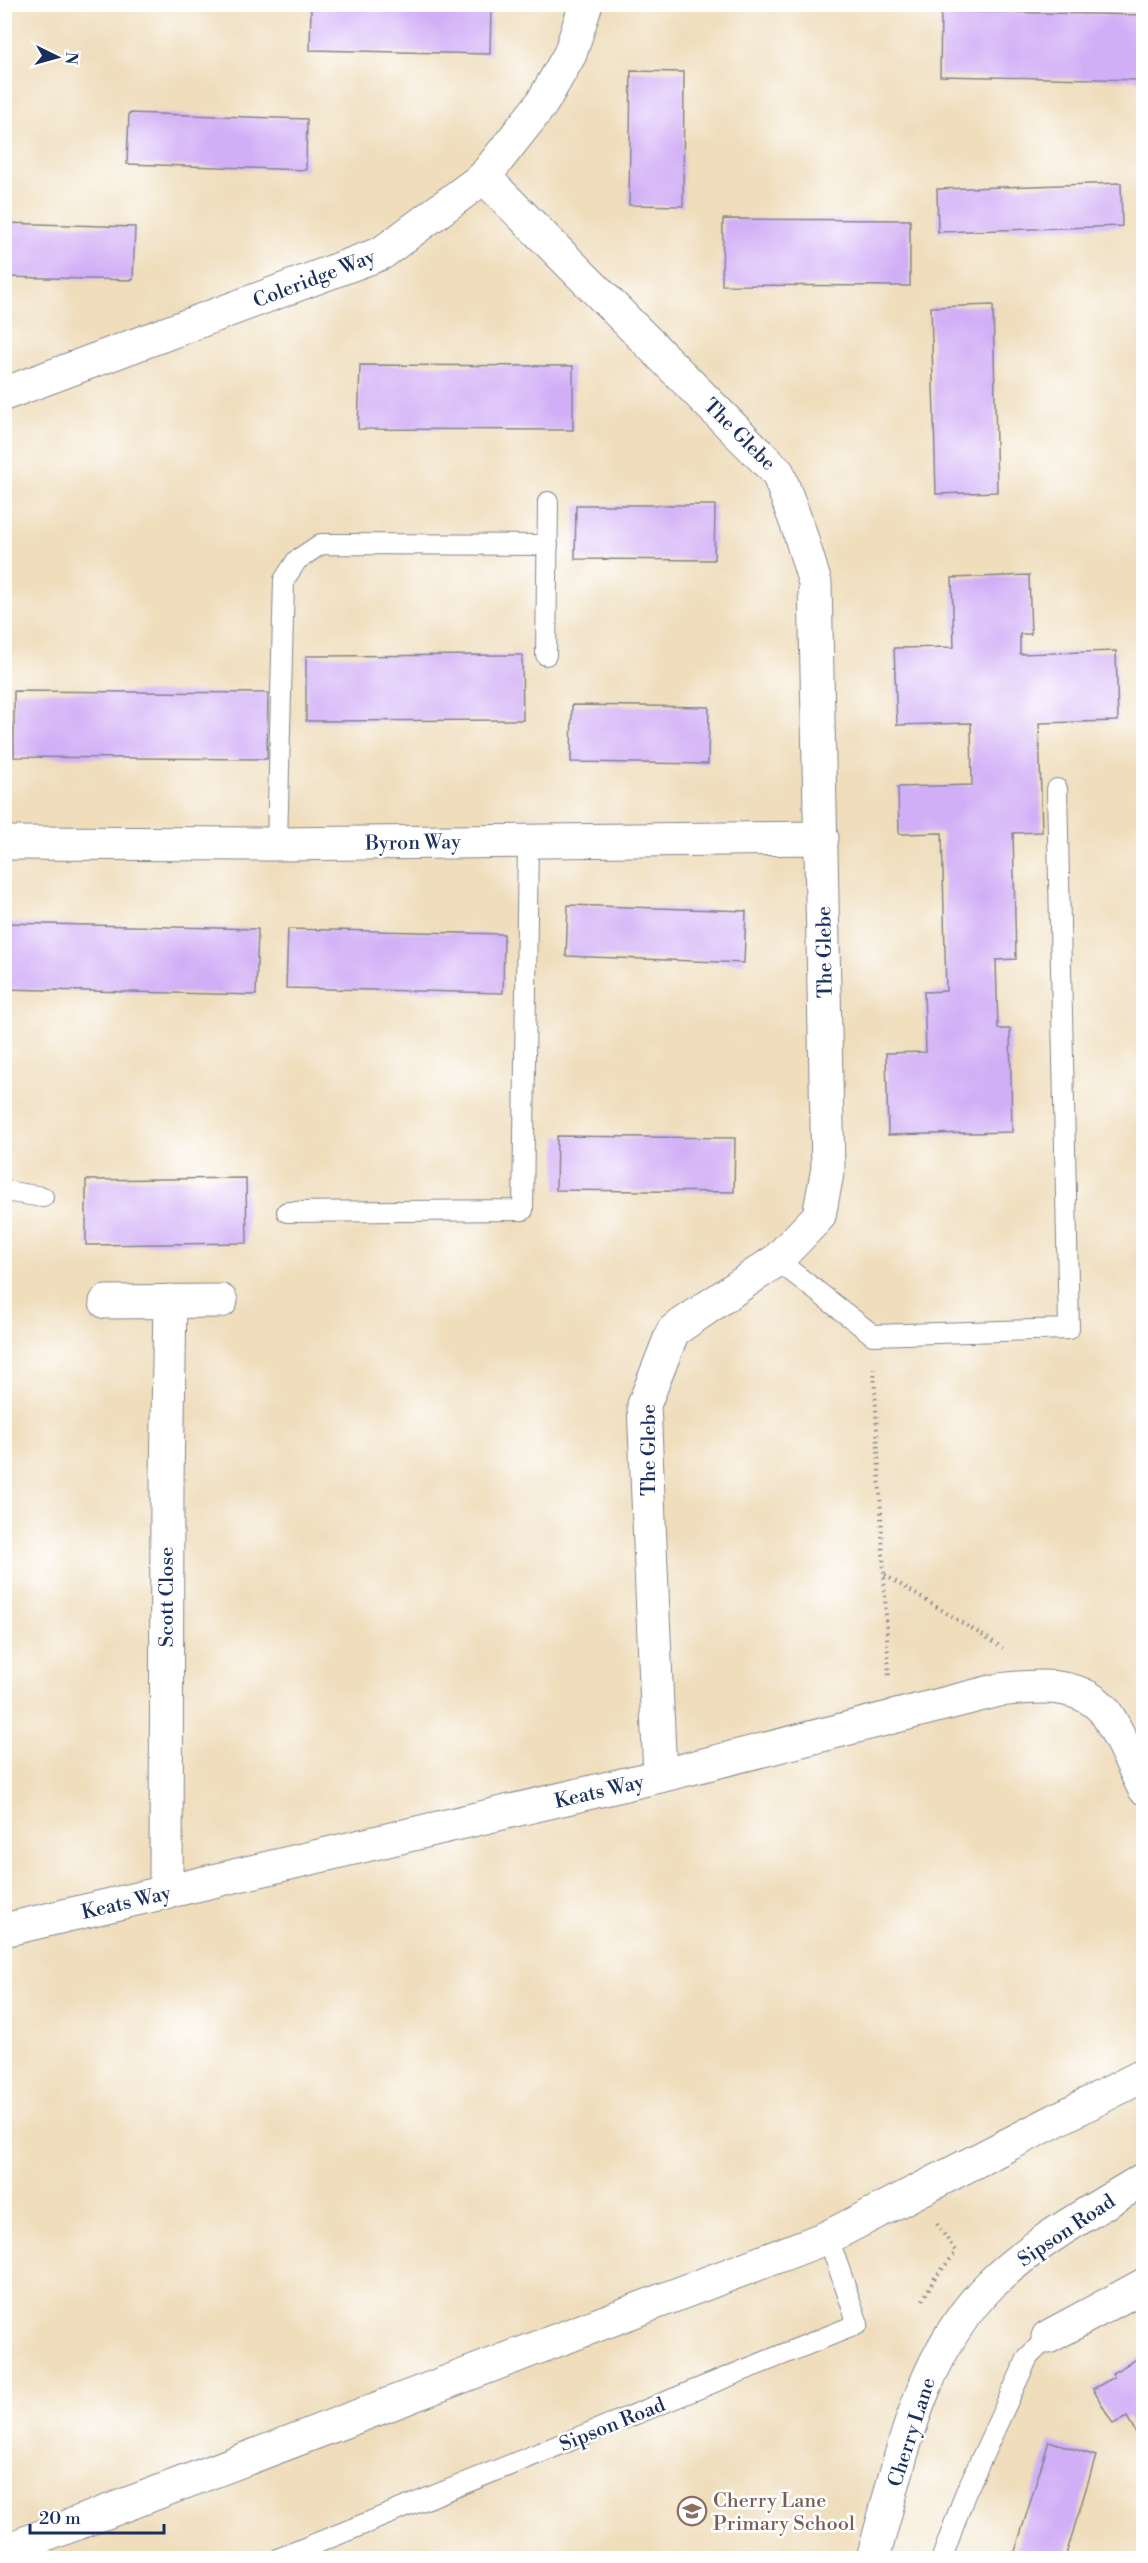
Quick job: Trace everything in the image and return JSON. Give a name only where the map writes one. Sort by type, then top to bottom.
[{"type":"street","name":"Coleridge Way","points":[[4,394],[382,253],[484,177],[542,103],[570,54],[586,4]]},
{"type":"street","name":"The Glebe","points":[[484,177],[778,473],[815,583],[828,1168],[819,1216],[777,1260],[673,1331],[644,1405],[660,1776]]},
{"type":"street","name":"Byron Way","points":[[4,843],[277,844],[822,838]]},
{"type":"street","name":"Scott Close","points":[[166,1893],[166,1491],[170,1301]]},
{"type":"street","points":[[106,1302],[221,1301]]},
{"type":"street","name":"Keats Way","points":[[4,1930],[660,1776],[999,1690],[1031,1686],[1053,1687],[1078,1693],[1102,1708],[1143,1785]]},
{"type":"street","points":[[4,2551],[828,2236],[1143,2075]]},
{"type":"street","name":"Sipson Road","points":[[990,2285],[1056,2233],[1143,2179]]},
{"type":"street","points":[[1048,2337],[1143,2284]]},
{"type":"street","name":"Cherry Lane","points":[[873,2559],[927,2375],[970,2308],[990,2285]]},
{"type":"lane","points":[[546,655],[548,502]]},
{"type":"lane","points":[[277,844],[284,580],[297,560],[321,544],[548,545]]},
{"type":"lane","points":[[777,1260],[873,1335],[1069,1329],[1057,789]]},
{"type":"lane","points":[[286,1212],[523,1210],[528,841]]},
{"type":"lane","points":[[4,1191],[43,1197]]},
{"type":"lane","name":"Sipson Road","points":[[280,2559],[858,2324],[828,2236]]},
{"type":"lane","points":[[942,2559],[965,2494],[1028,2357],[1048,2337]]},
{"type":"path","points":[[873,1335],[891,1716]]},
{"type":"path","points":[[884,1575],[1026,1662],[1031,1686]]},
{"type":"path","points":[[914,2192],[962,2259]]},
{"type":"building","points":[[311,4],[491,6],[490,54],[310,50]]},
{"type":"building","points":[[941,11],[1144,15],[1144,80],[940,76]]},
{"type":"building","points":[[631,71],[684,72],[683,206],[629,205]]},
{"type":"building","points":[[129,113],[307,119],[306,170],[127,164]]},
{"type":"building","points":[[1121,183],[1122,226],[938,232],[937,189]]},
{"type":"building","points":[[723,219],[910,220],[910,286],[722,285]]},
{"type":"building","points":[[4,223],[135,227],[133,280],[4,277]]},
{"type":"building","points":[[993,305],[997,492],[936,494],[931,307]]},
{"type":"building","points":[[360,365],[573,366],[573,430],[358,429]]},
{"type":"building","points":[[576,505],[715,505],[714,560],[575,559]]},
{"type":"building","points":[[1029,575],[1031,634],[1020,634],[1020,654],[1116,651],[1118,721],[1039,723],[1042,832],[1013,833],[1016,959],[996,960],[998,1029],[1010,1029],[1012,1132],[888,1135],[886,1053],[926,1052],[924,992],[946,991],[942,833],[899,834],[898,787],[972,785],[971,723],[897,725],[894,648],[954,647],[952,578]]},
{"type":"building","points":[[522,655],[523,720],[306,721],[306,656]]},
{"type":"building","points":[[14,691],[268,693],[267,759],[14,757]]},
{"type":"building","points":[[572,705],[709,707],[708,764],[571,762]]},
{"type":"building","points":[[568,905],[746,911],[744,963],[566,956]]},
{"type":"building","points":[[4,923],[258,929],[256,995],[4,989]]},
{"type":"building","points":[[288,929],[504,934],[503,993],[286,988]]},
{"type":"building","points":[[557,1136],[735,1138],[734,1192],[556,1190]]},
{"type":"building","points":[[246,1178],[247,1243],[86,1245],[86,1180]]},
{"type":"building","points":[[1144,2355],[1144,2433],[1138,2436],[1127,2417],[1113,2424],[1093,2389],[1114,2377],[1112,2373]]},
{"type":"building","points":[[1049,2441],[1096,2456],[1065,2558],[1013,2558]]},
{"type":"place","name":"Cherry Lane Primary School","points":[[692,2511]]}]
